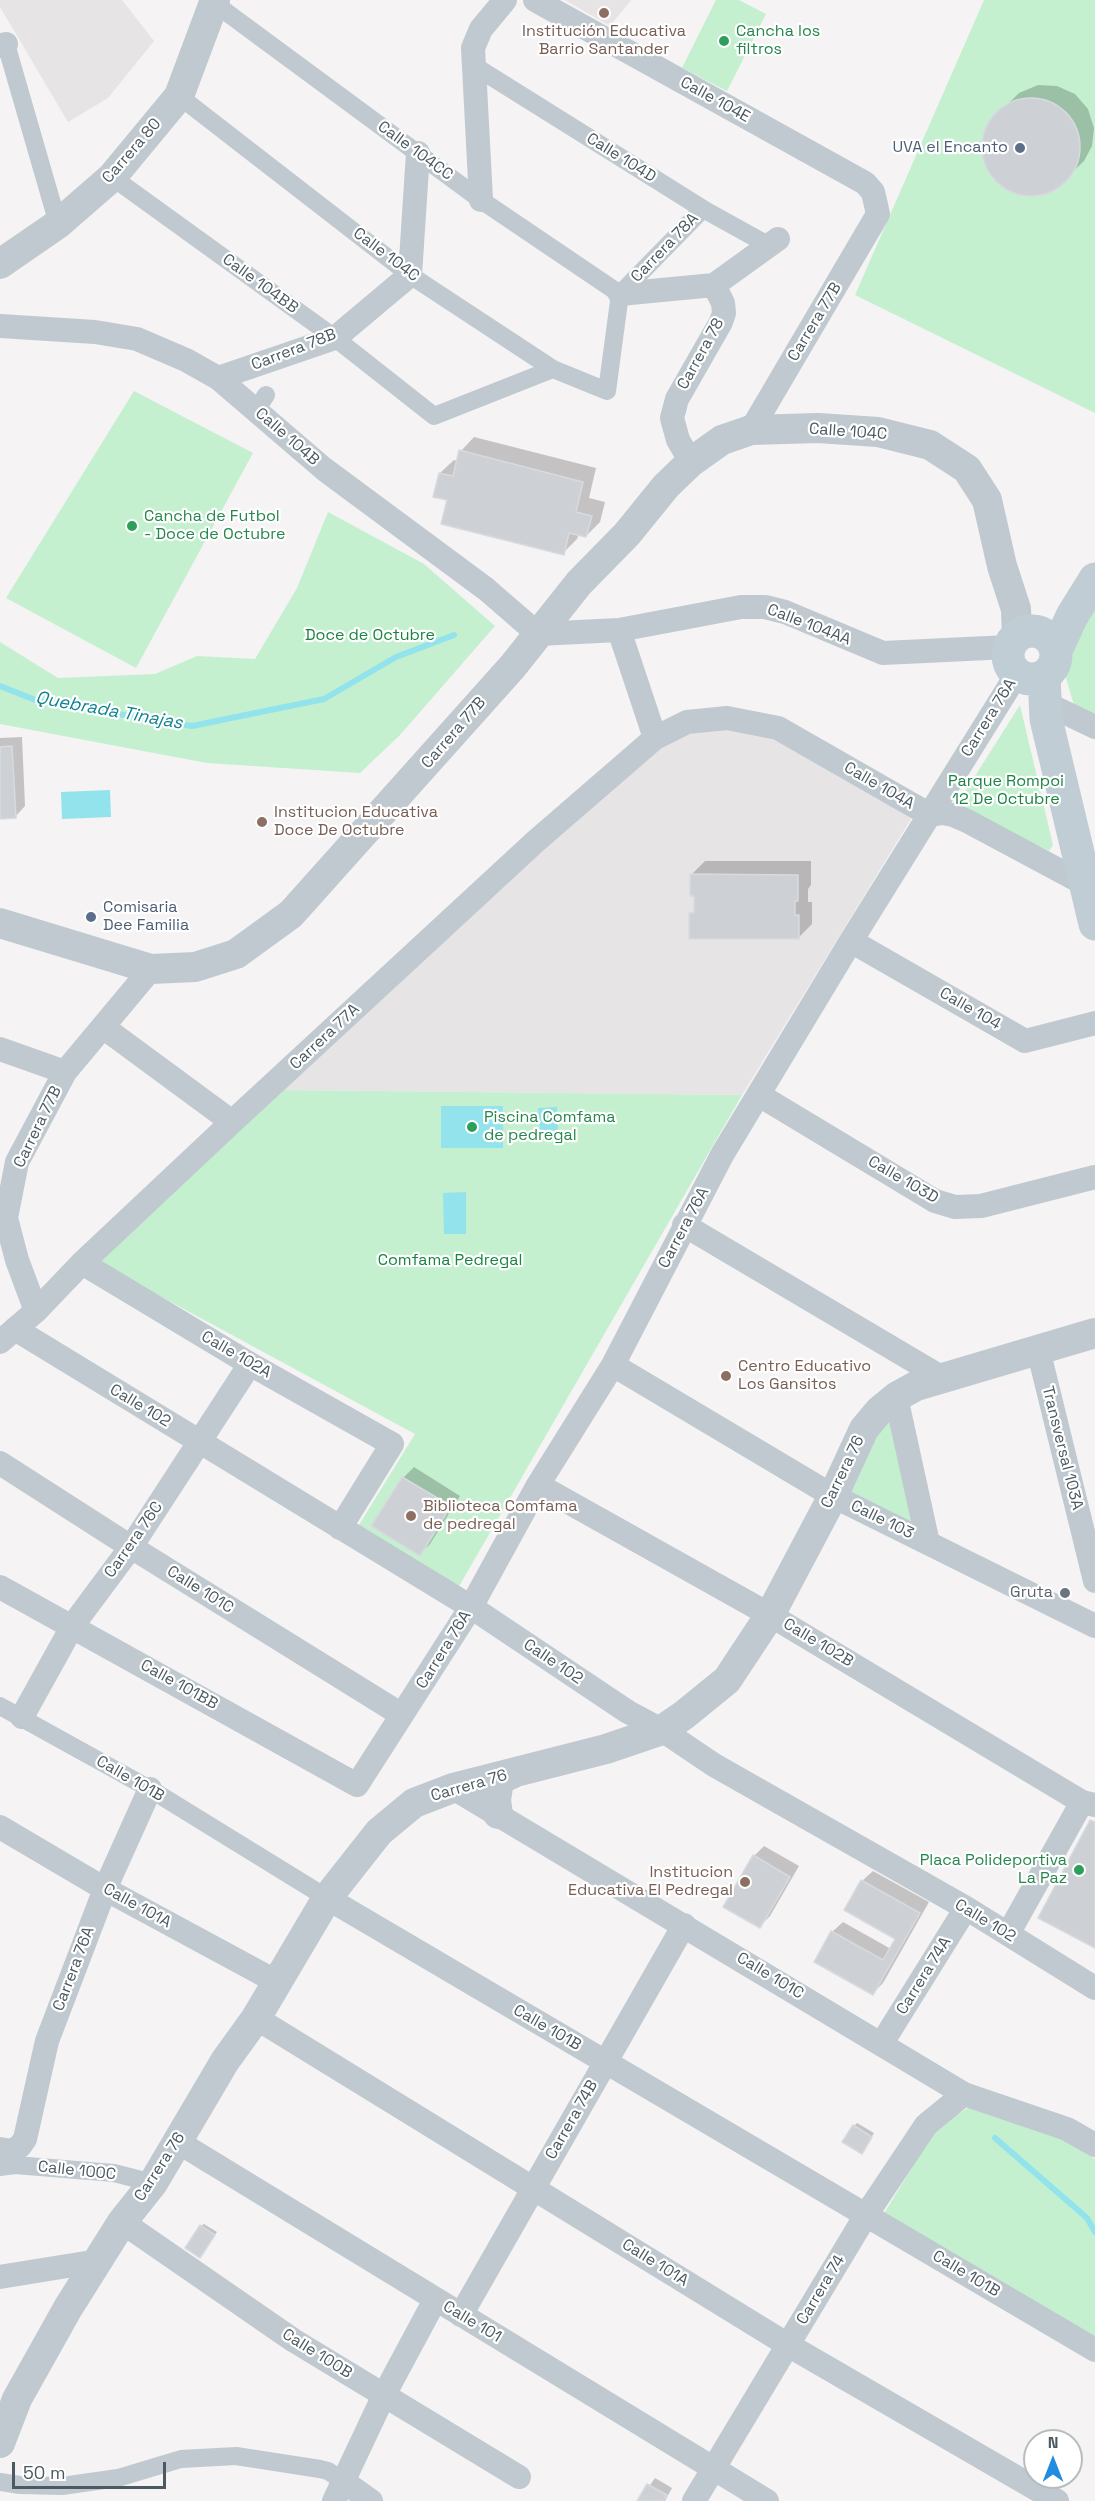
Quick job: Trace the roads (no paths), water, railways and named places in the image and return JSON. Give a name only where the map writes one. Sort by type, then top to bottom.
[{"type":"main road","points":[[1095,579],[1072,616],[1032,660],[1076,844],[1090,887],[1095,924]]},
{"type":"street","points":[[481,200],[476,67],[473,48],[481,28],[505,0]]},
{"type":"street","name":"Calle 104E","points":[[535,0],[865,183],[873,192],[878,214]]},
{"type":"street","name":"Carrera 80","points":[[0,264],[58,224],[112,177],[179,96],[214,2]]},
{"type":"street","name":"Calle 104CC","points":[[214,2],[481,200],[620,294]]},
{"type":"street","points":[[3,45],[58,224]]},
{"type":"street","name":"Calle 104D","points":[[476,67],[703,209],[773,242]]},
{"type":"street","name":"Calle 104C","points":[[179,96],[410,274],[553,369],[607,391]]},
{"type":"street","points":[[410,274],[418,153]]},
{"type":"street","name":"Calle 104BB","points":[[112,177],[335,338],[434,416],[553,369]]},
{"type":"street","name":"Carrera 78A","points":[[607,391],[620,294],[703,209]]},
{"type":"street","name":"Carrera 77B","points":[[751,430],[878,214]]},
{"type":"street","points":[[620,294],[714,285],[773,242]]},
{"type":"street","name":"Carrera 78B","points":[[218,378],[335,338],[410,274]]},
{"type":"street","name":"Carrera 78","points":[[691,462],[678,440],[672,418],[677,399],[724,313],[723,303],[714,285]]},
{"type":"street","name":"Calle 104B","points":[[0,326],[94,332],[136,339],[186,360],[218,378],[261,403],[324,469],[486,589],[537,634]]},
{"type":"street","name":"Calle 104C","points":[[722,440],[751,430],[818,428],[878,432],[930,445],[967,469],[987,500],[1002,566],[1032,660]]},
{"type":"street","name":"Carrera 77B","points":[[0,923],[151,969],[195,967],[236,954],[291,914],[513,666],[579,583],[627,534],[666,486],[691,462],[722,440]]},
{"type":"street","name":"Calle 104AA","points":[[537,634],[618,630],[741,607],[765,607],[785,612],[883,653],[1032,660]]},
{"type":"street","points":[[618,630],[655,738]]},
{"type":"street","points":[[1032,660],[1095,727]]},
{"type":"street","name":"Carrera 76A","points":[[357,1785],[471,1607],[538,1485],[613,1365],[722,1155],[851,941],[930,815],[1032,660]]},
{"type":"street","name":"Calle 104A","points":[[655,738],[687,722],[727,718],[778,728],[930,815],[943,813],[953,815],[1090,887]]},
{"type":"street","name":"Carrera 77A","points":[[8,1336],[232,1122],[536,841],[655,738]]},
{"type":"street","points":[[1050,867],[1065,861],[1076,844]]},
{"type":"street","name":"Calle 104","points":[[851,941],[1025,1041],[1095,1023]]},
{"type":"street","name":"Carrera 77B","points":[[36,1311],[8,1259],[6,1218],[8,1161],[65,1072],[151,969]]},
{"type":"street","points":[[103,1027],[232,1122]]},
{"type":"street","points":[[0,1049],[65,1072]]},
{"type":"street","name":"Calle 103D","points":[[759,1095],[935,1201],[954,1207],[981,1206],[1095,1177]]},
{"type":"street","points":[[684,1225],[941,1377]]},
{"type":"street","name":"Calle 102A","points":[[82,1263],[250,1364],[392,1444],[340,1528]]},
{"type":"street","name":"Carrera 76","points":[[0,2443],[8,2395],[122,2222],[153,2183],[225,2061],[256,2018],[327,1898],[356,1858],[392,1819],[414,1803],[453,1788],[606,1749],[662,1730],[684,1715],[727,1680],[770,1615],[833,1496],[864,1429],[879,1411],[896,1397],[916,1386],[1095,1333]]},
{"type":"street","name":"Calle 102","points":[[8,1336],[200,1442],[471,1607],[628,1712],[662,1730],[714,1765],[966,1908],[1095,1988]]},
{"type":"street","name":"Transversal 103A","points":[[1038,1349],[1095,1581]]},
{"type":"street","name":"Carrera 76C","points":[[22,1718],[73,1625],[131,1547],[250,1364]]},
{"type":"street","name":"Calle 103","points":[[613,1365],[833,1496],[1095,1626]]},
{"type":"street","points":[[896,1397],[928,1543]]},
{"type":"street","name":"Calle 101C","points":[[0,1462],[131,1547],[402,1715]]},
{"type":"street","name":"Calle 102B","points":[[538,1485],[770,1615],[1088,1803]]},
{"type":"street","name":"Calle 101BB","points":[[0,1587],[73,1625],[357,1785]]},
{"type":"street","name":"Calle 101B","points":[[0,1706],[150,1789],[327,1898],[1095,2350]]},
{"type":"street","points":[[498,1814],[496,1800],[499,1780],[512,1774]]},
{"type":"street","name":"Calle 101C","points":[[453,1788],[964,2094],[1067,2129],[1095,2145]]},
{"type":"street","name":"Carrera 76A","points":[[4,2156],[20,2146],[25,2139],[47,2041],[105,1889],[150,1789]]},
{"type":"street","points":[[1008,1934],[1088,1803]]},
{"type":"street","name":"Calle 101A","points":[[0,1827],[105,1889],[277,1982]]},
{"type":"street","name":"Carrera 74A","points":[[882,2043],[966,1908]]},
{"type":"street","name":"Carrera 74B","points":[[461,2315],[684,1925]]},
{"type":"street","name":"Calle 101A","points":[[256,2018],[788,2345],[1057,2501]]},
{"type":"street","name":"Carrera 74","points":[[694,2501],[866,2215],[926,2125],[964,2094]]},
{"type":"street","points":[[1067,2129],[1095,2129]]},
{"type":"street","name":"Calle 101","points":[[178,2142],[767,2501]]},
{"type":"street","name":"Calle 100C","points":[[4,2156],[15,2165],[114,2173],[153,2183]]},
{"type":"street","name":"Calle 100B","points":[[122,2222],[293,2340],[519,2477]]},
{"type":"street","points":[[0,2277],[98,2261]]},
{"type":"street","points":[[339,2491],[384,2395],[435,2300]]},
{"type":"street","points":[[0,2482],[62,2486],[118,2478],[181,2459],[236,2456],[328,2471],[339,2491],[371,2501]]},
{"type":"water","points":[[110,790],[111,817],[62,819],[61,792]]},
{"type":"water","name":"Piscina Comfama de pedregal","points":[[441,1106],[503,1106],[503,1148],[441,1148]]},
{"type":"water","points":[[557,1107],[558,1130],[540,1131],[538,1108]]},
{"type":"water","points":[[466,1192],[466,1234],[444,1234],[443,1193]]},
{"type":"waterway","name":"Quebrada Tinajas","points":[[0,686],[38,701],[192,726],[324,699],[396,657],[454,635]]},
{"type":"waterway","points":[[995,2138],[1087,2218],[1095,2232]]},
{"type":"place","name":"Institución Educativa Barrio Santander","points":[[604,13]]},
{"type":"place","name":"Cancha los filtros","points":[[724,41]]},
{"type":"place","name":"UVA el Encanto","points":[[1020,148]]},
{"type":"place","name":"Cancha de Futbol - Doce de Octubre","points":[[132,526]]},
{"type":"place","name":"Institucion Educativa Doce De Octubre","points":[[262,822]]},
{"type":"place","name":"Comisaria Dee Familia","points":[[91,917]]},
{"type":"place","name":"Piscina Comfama de pedregal","points":[[472,1127]]},
{"type":"place","name":"Centro Educativo Los Gansitos","points":[[726,1376]]},
{"type":"place","name":"Biblioteca Comfama de pedregal","points":[[411,1516]]},
{"type":"place","name":"Gruta","points":[[1065,1593]]},
{"type":"place","name":"Placa Polideportiva La Paz","points":[[1079,1870]]},
{"type":"place","name":"Institucion Educativa El Pedregal","points":[[745,1882]]},
{"type":"park label","name":"Doce de Octubre","points":[[370,636]]},
{"type":"park label","name":"Parque Rompoi 12 De Octubre","points":[[1006,791]]},
{"type":"park label","name":"Comfama Pedregal","points":[[450,1261]]}]
